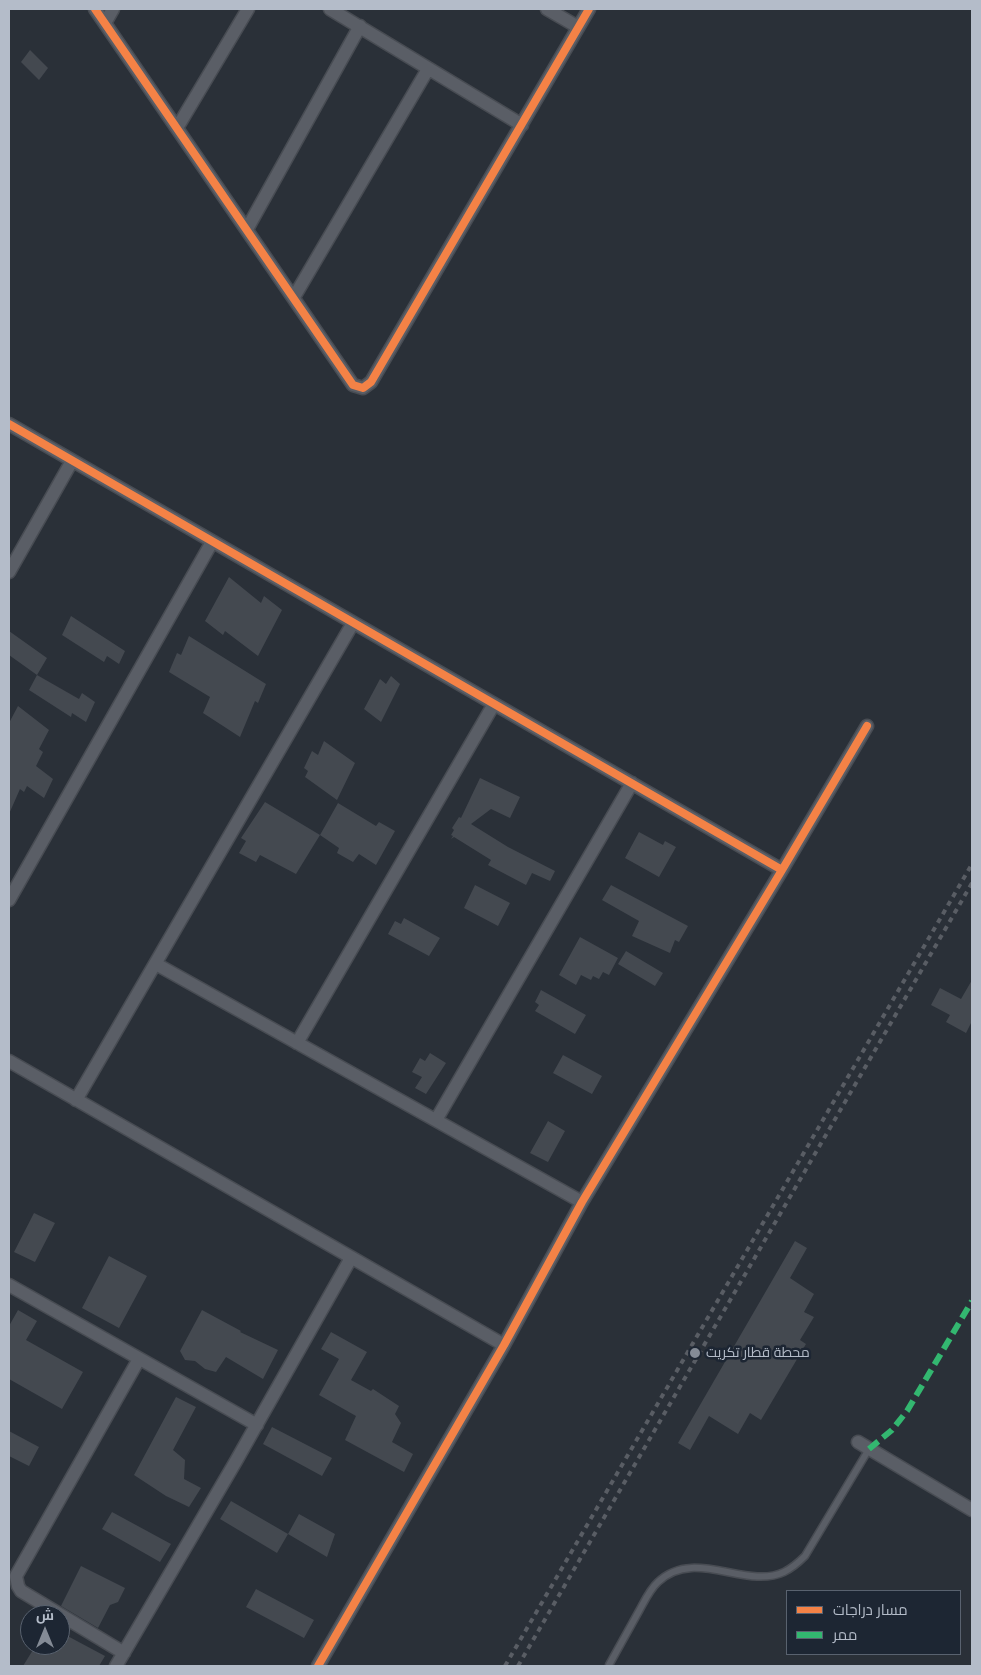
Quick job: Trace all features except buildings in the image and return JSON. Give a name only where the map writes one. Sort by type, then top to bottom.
[{"type":"street","points":[[95,9],[353,385],[362,388],[367,386],[589,9]]},
{"type":"street","points":[[105,22],[113,9]]},
{"type":"street","points":[[177,128],[248,9]]},
{"type":"street","points":[[330,9],[428,70],[522,125]]},
{"type":"street","points":[[547,9],[578,27]]},
{"type":"street","points":[[247,229],[360,26]]},
{"type":"street","points":[[294,297],[428,70]]},
{"type":"street","points":[[9,424],[782,870]]},
{"type":"street","points":[[9,572],[72,461]]},
{"type":"street","points":[[9,900],[212,542]]},
{"type":"street","points":[[76,1100],[353,623]]},
{"type":"street","points":[[297,1042],[494,704]]},
{"type":"street","points":[[318,1666],[504,1345],[582,1202],[867,726]]},
{"type":"street","points":[[436,1120],[632,783]]},
{"type":"street","points":[[156,964],[582,1202]]},
{"type":"street","points":[[9,1061],[504,1345]]},
{"type":"street","points":[[116,1666],[257,1425],[351,1258]]},
{"type":"street","points":[[9,1285],[257,1425]]},
{"type":"street","points":[[124,1653],[21,1591],[16,1576],[139,1359]]},
{"type":"street","points":[[863,1446],[972,1510]]},
{"type":"lane","points":[[609,1665],[657,1582],[672,1573],[688,1568],[709,1568],[737,1574],[765,1576],[783,1573],[797,1564],[805,1556],[863,1446]]},
{"type":"railway","points":[[505,1666],[972,864]]},
{"type":"railway","points":[[518,1666],[972,883]]},
{"type":"marked path","points":[[869,1449],[892,1430],[907,1411],[972,1301]]},
{"type":"cycle path","points":[[95,9],[353,385],[363,388],[371,382],[589,9]]},
{"type":"cycle path","points":[[9,424],[782,870]]},
{"type":"cycle path","points":[[318,1666],[504,1345],[582,1202],[867,726]]},
{"type":"place","name":"محطة قطار تكريت","points":[[695,1353]]}]
